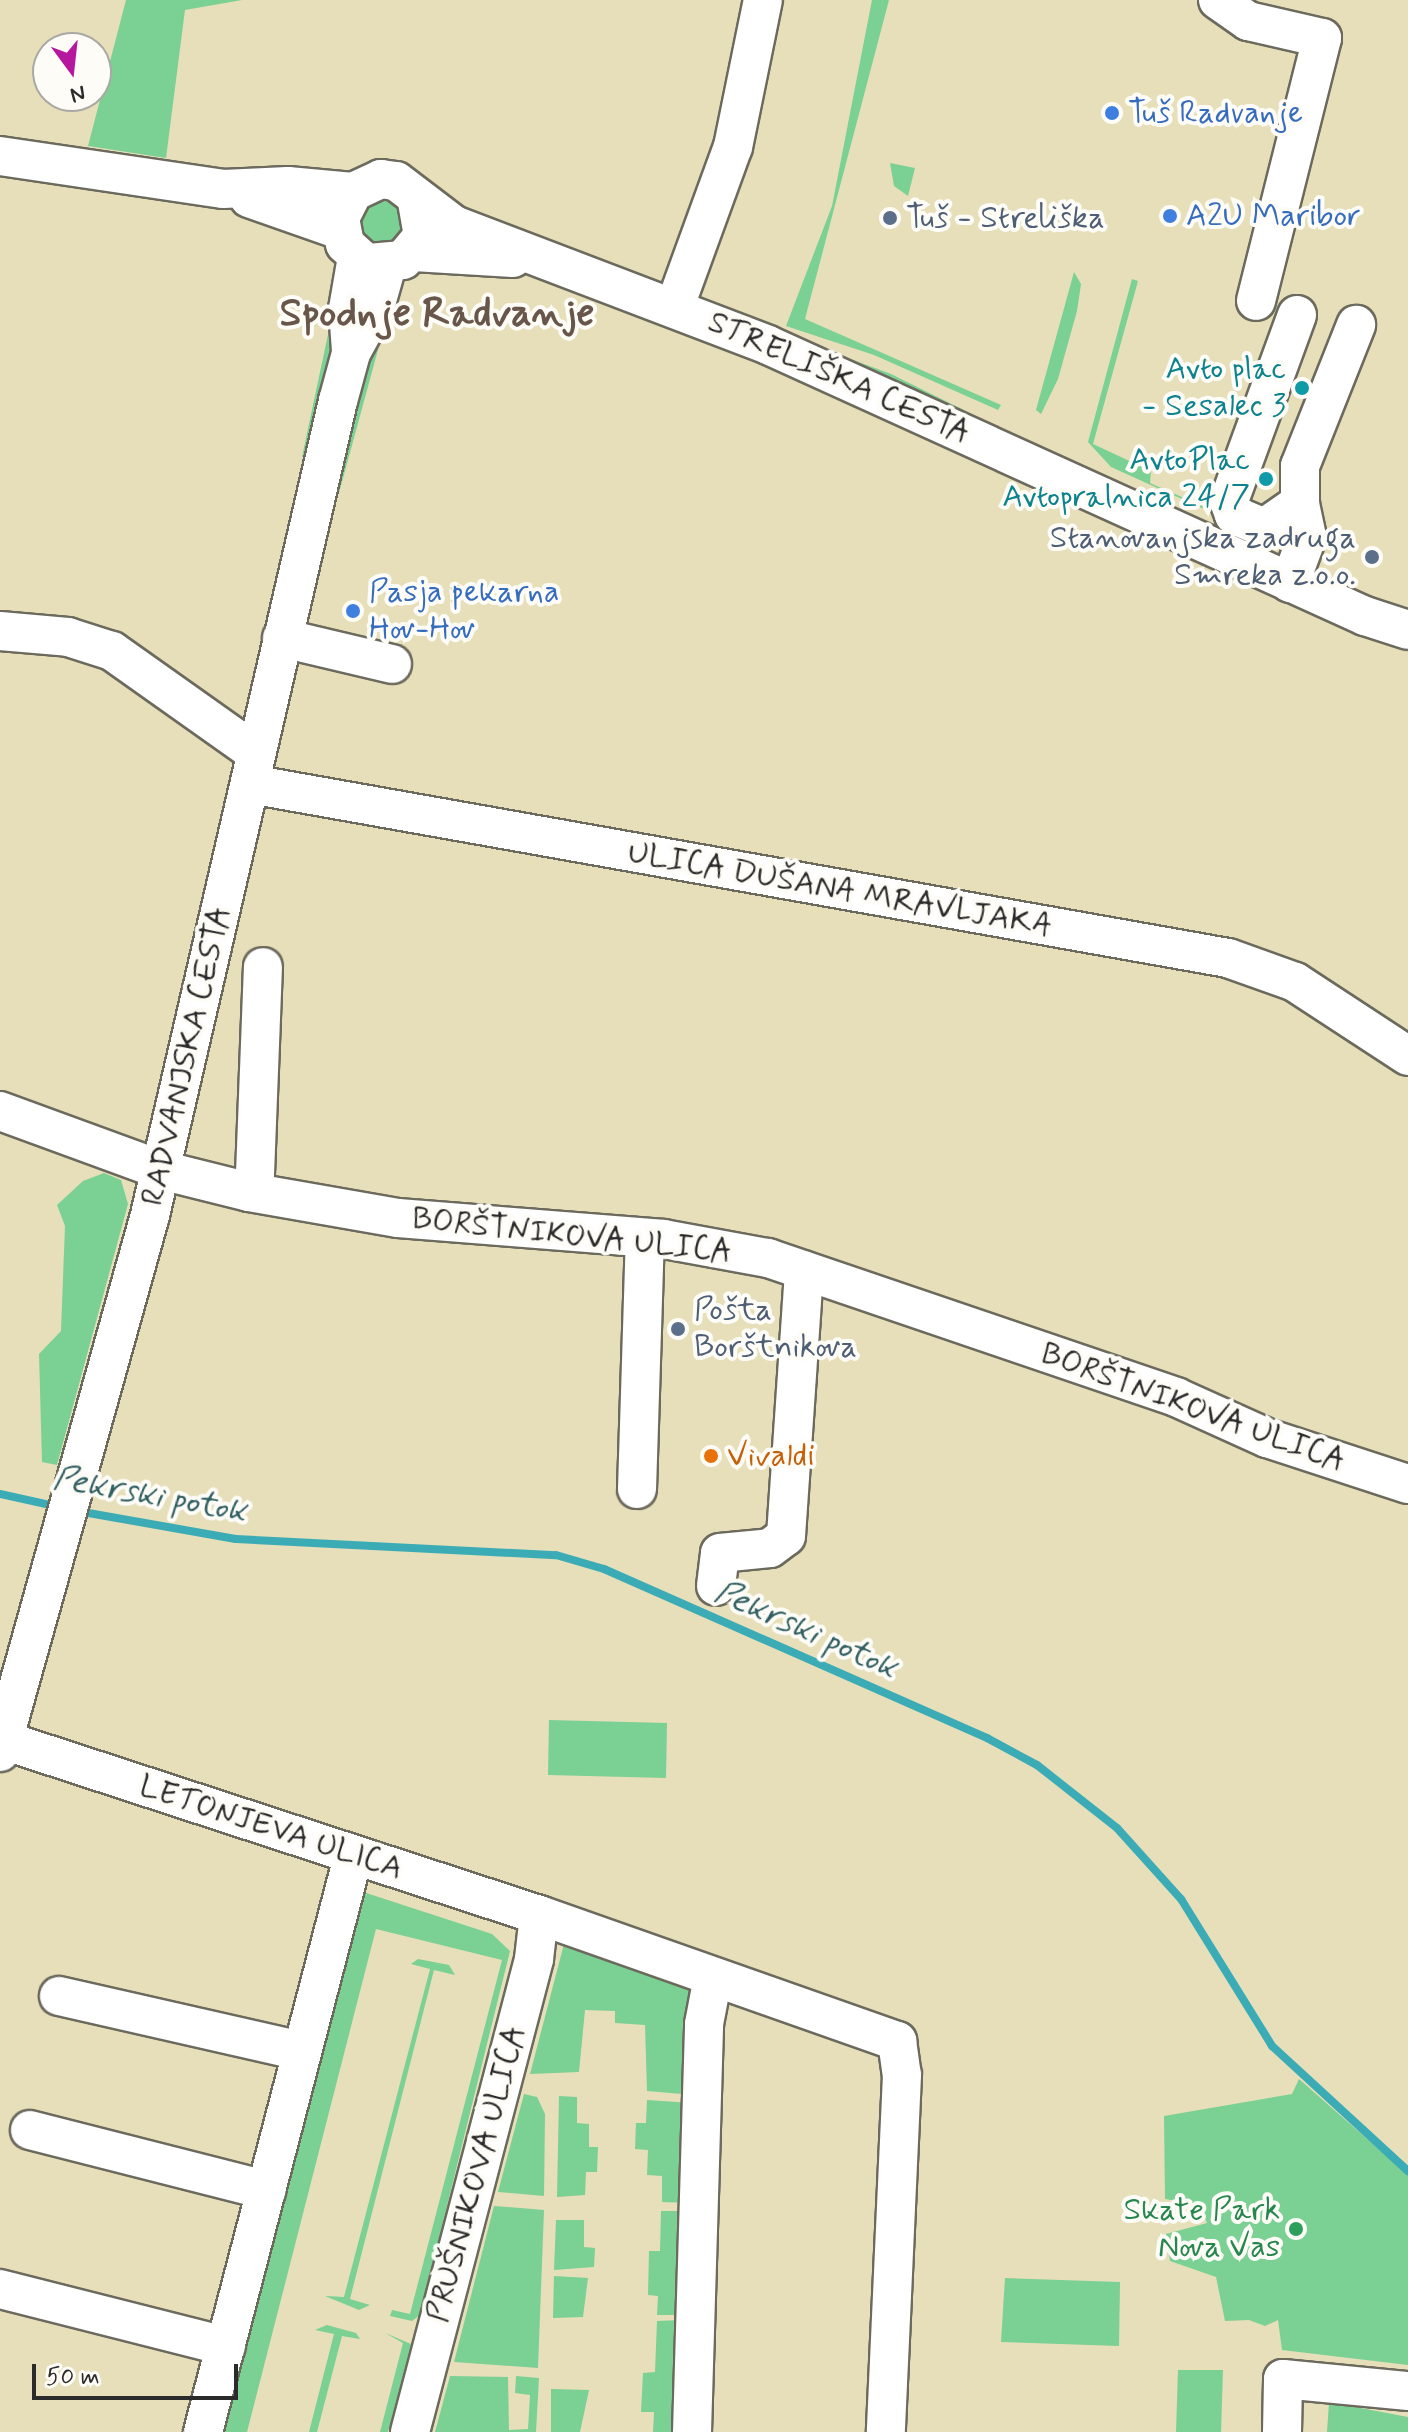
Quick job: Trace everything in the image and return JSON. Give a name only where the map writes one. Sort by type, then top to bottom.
[{"type":"street","points":[[675,306],[733,147],[763,0]]},
{"type":"street","points":[[1218,0],[1248,21],[1322,38],[1256,301]]},
{"type":"street","name":"STRELIŠKA CESTA","points":[[0,156],[223,189],[288,186],[353,192],[381,179],[396,181],[417,202],[454,225],[488,235],[527,257],[675,306],[1290,583],[1408,630]]},
{"type":"street","name":"STRELIŠKA CESTA","points":[[223,189],[374,251],[527,257]]},
{"type":"street","points":[[353,192],[340,218],[374,251],[423,236],[417,202]]},
{"type":"street","name":"RADVANJSKA CESTA","points":[[4,1728],[63,1530],[161,1170],[282,638],[351,353],[348,309],[374,251]]},
{"type":"street","points":[[1297,315],[1229,509],[1264,528],[1300,484]]},
{"type":"street","points":[[1290,583],[1307,537],[1300,484],[1314,429],[1356,325]]},
{"type":"street","points":[[1262,408],[1314,429]]},
{"type":"street","points":[[0,631],[68,637],[112,651],[253,768]]},
{"type":"street","points":[[282,638],[392,664]]},
{"type":"street","name":"ULICA DUŠANA MRAVLJAKA","points":[[253,768],[1228,958],[1295,982],[1408,1056]]},
{"type":"street","points":[[249,1192],[255,1174],[263,967]]},
{"type":"street","name":"BORŠTNIKOVA ULICA","points":[[0,1111],[161,1170],[249,1192],[398,1218],[645,1238],[723,1248],[804,1271],[1176,1397],[1267,1438],[1408,1484]]},
{"type":"street","points":[[637,1489],[645,1238]]},
{"type":"street","points":[[716,1586],[720,1553],[770,1548],[786,1536],[804,1271]]},
{"type":"street","name":"LETONJEVA ULICA","points":[[4,1728],[353,1857],[539,1915],[897,2041],[902,2075],[886,2432]]},
{"type":"street","points":[[203,2432],[353,1857]]},
{"type":"street","name":"PRUŠNIKOVA ULICA","points":[[410,2432],[534,1959],[539,1915]]},
{"type":"street","points":[[692,2432],[704,2024],[713,1977]]},
{"type":"street","points":[[59,1996],[302,2051]]},
{"type":"street","points":[[30,2130],[266,2190]]},
{"type":"street","points":[[0,2289],[226,2346]]},
{"type":"street","points":[[1282,2432],[1283,2379],[1408,2391]]},
{"type":"green space","points":[[126,0],[242,0],[185,10],[166,158],[88,146],[97,112],[112,112],[112,54]]},
{"type":"green space","points":[[872,0],[889,0],[805,319],[1001,405],[998,410],[874,355],[786,326],[832,206]]},
{"type":"green space","points":[[890,163],[915,168],[908,196],[894,186]]},
{"type":"green space","points":[[382,199],[399,205],[405,222],[399,239],[382,245],[365,239],[359,222],[365,205]]},
{"type":"green space","points":[[1074,272],[1081,284],[1077,311],[1058,379],[1041,414],[1036,410]]},
{"type":"green space","points":[[1132,279],[1138,281],[1093,444],[1151,471],[1150,483],[1209,509],[1221,467],[1218,498],[1291,526],[1286,546],[1111,467],[1088,442]]},
{"type":"green space","points":[[339,315],[311,458],[302,457],[330,325]]},
{"type":"green space","points":[[382,335],[339,493],[334,500],[359,375]]},
{"type":"green space","points":[[802,341],[891,374],[992,424],[823,353]]},
{"type":"green space","points":[[104,1173],[121,1180],[128,1204],[57,1465],[42,1462],[39,1354],[61,1331],[65,1226],[57,1205],[83,1181]]},
{"type":"green space","points":[[549,1720],[667,1723],[666,1778],[548,1775]]},
{"type":"green space","points":[[354,1889],[492,1934],[510,1951],[420,2315],[412,2321],[390,2316],[392,2310],[410,2314],[502,1960],[376,1929],[247,2432],[215,2432]]},
{"type":"green space","points":[[565,1940],[702,1978],[694,2095],[647,2091],[645,2025],[615,2023],[615,2011],[585,2010],[579,2072],[530,2074]]},
{"type":"green space","points":[[418,1959],[449,1965],[455,1975],[434,1970],[350,2299],[370,2305],[359,2310],[325,2296],[344,2297],[430,1969],[411,1964]]},
{"type":"green space","name":"Skate Park Nova Vas","points":[[1299,2079],[1408,2175],[1408,2365],[1282,2350],[1278,2320],[1265,2326],[1249,2320],[1225,2321],[1216,2277],[1170,2261],[1166,2234],[1207,2223],[1200,2205],[1165,2199],[1164,2116],[1292,2094]]},
{"type":"green space","points":[[524,2094],[537,2097],[545,2114],[544,2196],[498,2192]]},
{"type":"green space","points":[[559,2096],[577,2097],[577,2123],[589,2124],[589,2147],[598,2147],[597,2172],[586,2172],[585,2195],[557,2197]]},
{"type":"green space","points":[[647,2100],[692,2103],[691,2203],[662,2202],[662,2176],[647,2175],[648,2150],[635,2149],[636,2123],[646,2123]]},
{"type":"green space","points":[[494,2206],[544,2210],[538,2368],[454,2362]]},
{"type":"green space","points":[[661,2211],[691,2211],[682,2315],[657,2315],[658,2296],[648,2295],[649,2251],[660,2251]]},
{"type":"green space","points":[[556,2220],[584,2220],[584,2247],[595,2248],[594,2267],[554,2270]]},
{"type":"green space","points":[[554,2276],[588,2278],[583,2317],[553,2318]]},
{"type":"green space","points":[[1005,2278],[1120,2282],[1119,2346],[1001,2342]]},
{"type":"green space","points":[[682,2320],[685,2432],[653,2432],[654,2412],[641,2412],[643,2373],[655,2372],[657,2321]]},
{"type":"green space","points":[[327,2325],[356,2333],[360,2339],[342,2336],[317,2432],[309,2432],[334,2334],[315,2330]]},
{"type":"green space","points":[[385,2333],[411,2344],[388,2432],[380,2432],[403,2343]]},
{"type":"green space","points":[[1178,2370],[1223,2370],[1221,2432],[1176,2432]]},
{"type":"green space","points":[[450,2376],[508,2377],[509,2430],[528,2429],[530,2395],[515,2393],[516,2376],[539,2378],[536,2432],[435,2432]]},
{"type":"green space","points":[[551,2389],[589,2390],[580,2432],[551,2432]]},
{"type":"green space","points":[[1329,2402],[1408,2417],[1408,2432],[1327,2432]]},
{"type":"waterway","name":"Pekrski potok","points":[[0,1494],[59,1507]]},
{"type":"waterway","name":"Pekrski potok","points":[[77,1511],[236,1539],[556,1555],[604,1569],[987,1738],[1037,1765],[1117,1828],[1181,1899],[1272,2046],[1408,2171]]},
{"type":"place","name":"Tuš Radvanje","points":[[1112,113]]},
{"type":"place","name":"A2U Maribor","points":[[1170,216]]},
{"type":"place","name":"Tuš - Streliška","points":[[890,218]]},
{"type":"place","name":"Avto plac - Sesalec 3","points":[[1302,388]]},
{"type":"place","name":"AvtoPlac Avtopralnica 24/7","points":[[1266,479]]},
{"type":"place","name":"Stanovanjska zadruga Smreka z.o.o.","points":[[1372,557]]},
{"type":"place","name":"Pasja pekarna Hov-Hov","points":[[353,611]]},
{"type":"place","name":"Pošta Borštnikova","points":[[678,1329]]},
{"type":"place","name":"Vivaldi","points":[[711,1456]]},
{"type":"place","name":"Skate Park Nova Vas","points":[[1296,2229]]},
{"type":"district","name":"Spodnje Radvanje","points":[[437,314]]}]
